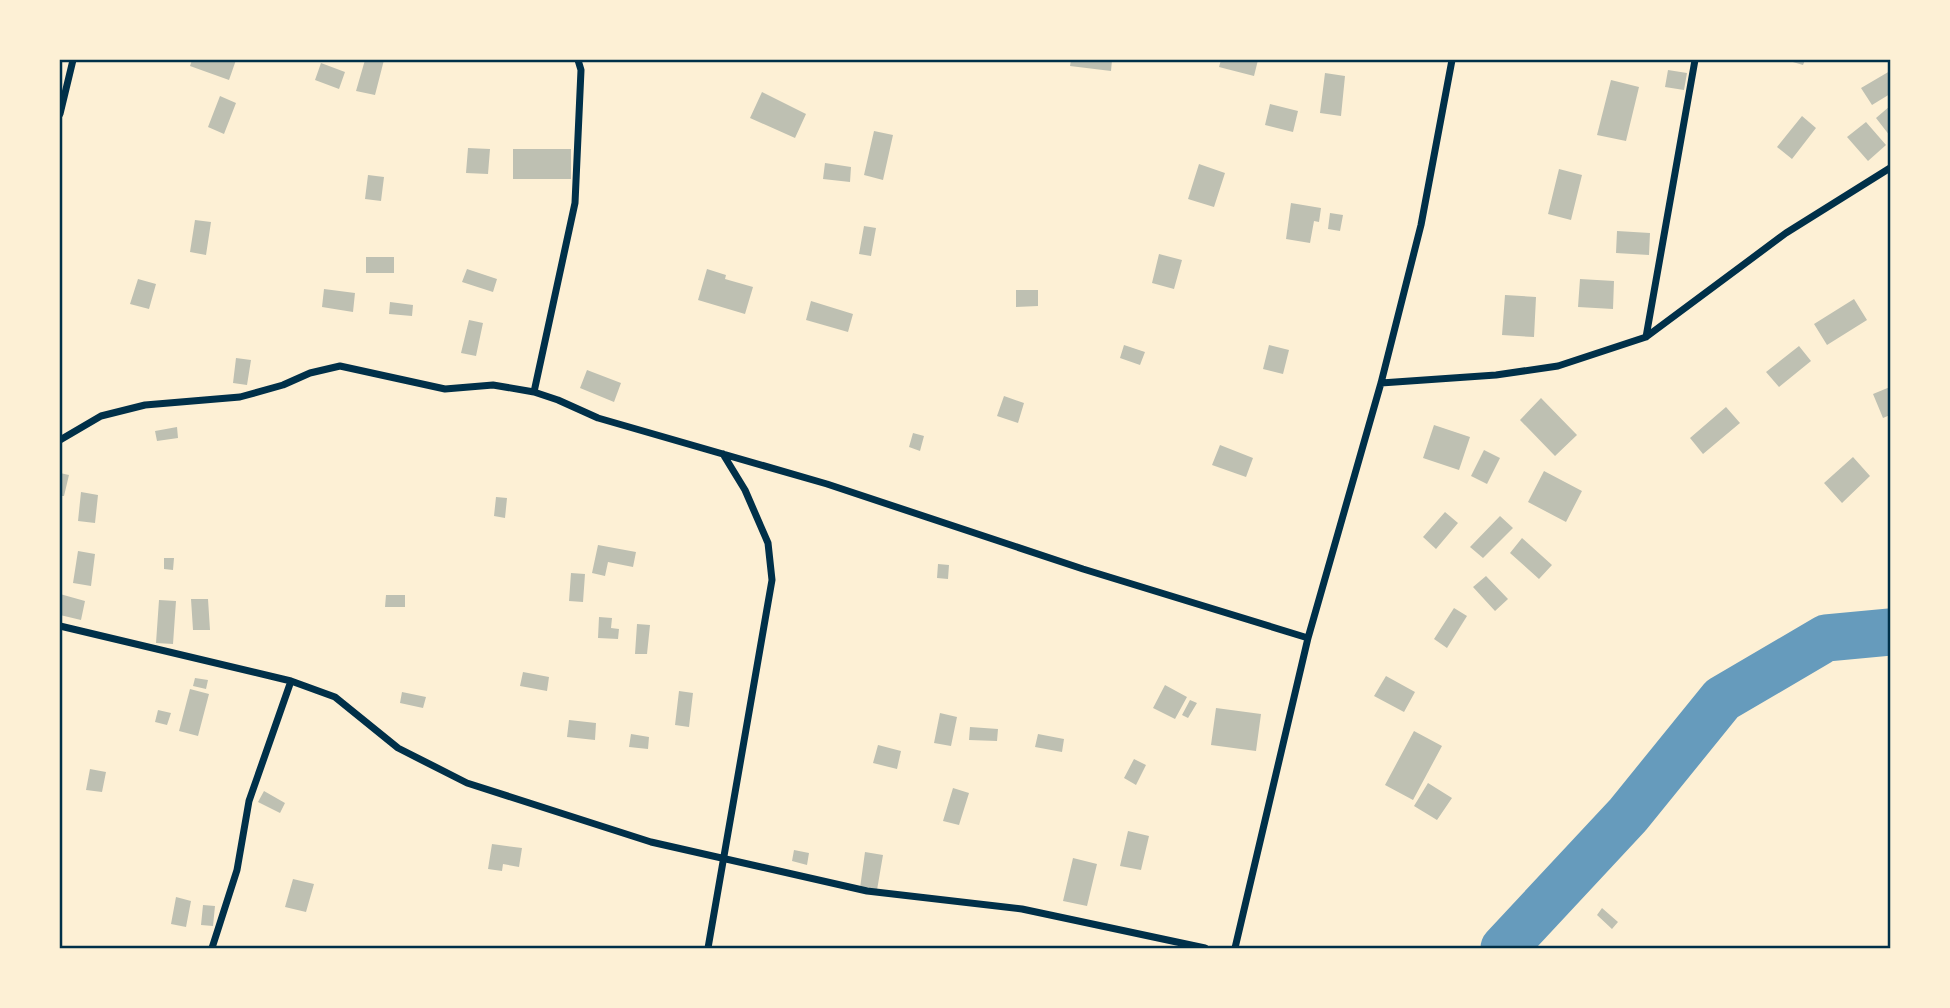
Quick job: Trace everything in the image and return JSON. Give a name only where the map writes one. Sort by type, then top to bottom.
[{"type":"street","points":[[60,114],[73,60]]},
{"type":"street","points":[[534,391],[575,203],[581,70],[578,60]]},
{"type":"street","points":[[1235,948],[1308,638],[1381,383],[1421,225],[1452,60]]},
{"type":"street","points":[[1646,337],[1695,60]]},
{"type":"street","points":[[1381,383],[1496,375],[1558,366],[1646,337],[1786,233],[1891,168]]},
{"type":"street","points":[[60,440],[101,416],[134,408],[240,397],[283,385],[310,373],[340,366],[445,388],[493,385],[534,391],[598,418],[827,484],[1083,569],[1308,638]]},
{"type":"street","points":[[708,948],[772,580],[768,543],[745,490],[723,454]]},
{"type":"street","points":[[60,626],[291,681],[335,697],[398,748],[467,783],[651,842],[867,891],[1022,909],[1205,948]]},
{"type":"street","points":[[212,948],[237,870],[249,801],[291,681]]},
{"type":"building","points":[[192,60],[236,60],[229,80],[190,66]]},
{"type":"building","points":[[365,60],[384,60],[375,95],[356,91]]},
{"type":"building","points":[[1071,60],[1112,60],[1111,71],[1070,66]]},
{"type":"building","points":[[1221,60],[1258,60],[1254,76],[1219,67]]},
{"type":"building","points":[[1786,60],[1805,60],[1803,65]]},
{"type":"building","points":[[321,63],[345,72],[339,89],[315,80]]},
{"type":"building","points":[[1668,70],[1687,73],[1684,90],[1665,87]]},
{"type":"building","points":[[1890,71],[1890,94],[1872,105],[1861,88]]},
{"type":"building","points":[[1325,73],[1345,76],[1341,116],[1320,113]]},
{"type":"building","points":[[1611,80],[1639,87],[1626,141],[1597,135]]},
{"type":"building","points":[[762,92],[806,114],[795,138],[750,118]]},
{"type":"building","points":[[220,96],[236,103],[224,134],[208,127]]},
{"type":"building","points":[[1270,104],[1298,111],[1293,132],[1265,125]]},
{"type":"building","points":[[1890,106],[1890,136],[1876,118]]},
{"type":"building","points":[[1802,116],[1816,128],[1792,159],[1777,147]]},
{"type":"building","points":[[1866,122],[1886,145],[1868,161],[1847,137]]},
{"type":"building","points":[[874,131],[893,135],[883,180],[864,175]]},
{"type":"building","points":[[468,148],[490,149],[488,174],[466,173]]},
{"type":"building","points":[[513,149],[571,149],[571,179],[513,179]]},
{"type":"building","points":[[825,163],[851,167],[850,182],[823,179]]},
{"type":"building","points":[[1199,164],[1225,173],[1214,207],[1188,199]]},
{"type":"building","points":[[1559,169],[1582,175],[1571,220],[1548,214]]},
{"type":"building","points":[[368,175],[384,177],[381,201],[365,199]]},
{"type":"building","points":[[1291,203],[1321,208],[1319,222],[1314,221],[1310,243],[1286,239]]},
{"type":"building","points":[[1330,213],[1343,215],[1340,231],[1328,229]]},
{"type":"building","points":[[195,220],[211,222],[206,255],[190,252]]},
{"type":"building","points":[[864,226],[876,228],[871,256],[859,254]]},
{"type":"building","points":[[1617,231],[1650,233],[1649,255],[1616,253]]},
{"type":"building","points":[[1159,254],[1182,260],[1174,289],[1152,283]]},
{"type":"building","points":[[366,257],[394,257],[394,273],[366,273]]},
{"type":"building","points":[[467,269],[497,279],[493,292],[462,282]]},
{"type":"building","points":[[707,269],[726,275],[725,279],[753,287],[745,314],[698,300]]},
{"type":"building","points":[[138,279],[156,284],[149,309],[130,304]]},
{"type":"building","points":[[1580,279],[1614,281],[1613,309],[1578,307]]},
{"type":"building","points":[[324,289],[355,293],[353,312],[322,307]]},
{"type":"building","points":[[1016,290],[1038,290],[1038,306],[1016,307]]},
{"type":"building","points":[[1505,295],[1536,297],[1534,337],[1502,335]]},
{"type":"building","points":[[1854,299],[1867,320],[1827,345],[1814,324]]},
{"type":"building","points":[[811,301],[853,314],[848,332],[806,320]]},
{"type":"building","points":[[390,302],[413,305],[412,316],[389,314]]},
{"type":"building","points":[[469,320],[483,323],[476,356],[461,353]]},
{"type":"building","points":[[1124,345],[1145,352],[1140,365],[1120,358]]},
{"type":"building","points":[[1269,345],[1289,350],[1283,374],[1263,369]]},
{"type":"building","points":[[1799,346],[1811,361],[1779,387],[1766,372]]},
{"type":"building","points":[[236,358],[251,360],[247,385],[233,383]]},
{"type":"building","points":[[587,370],[621,383],[614,402],[580,388]]},
{"type":"building","points":[[1890,387],[1890,415],[1883,418],[1873,394]]},
{"type":"building","points":[[1004,396],[1024,403],[1018,423],[997,416]]},
{"type":"building","points":[[1541,398],[1577,435],[1555,456],[1520,420]]},
{"type":"building","points":[[1726,407],[1740,423],[1703,454],[1690,438]]},
{"type":"building","points":[[1434,425],[1470,437],[1459,470],[1423,458]]},
{"type":"building","points":[[177,427],[178,438],[157,441],[155,431]]},
{"type":"building","points":[[913,433],[924,436],[920,451],[909,447]]},
{"type":"building","points":[[1220,445],[1253,458],[1246,477],[1212,465]]},
{"type":"building","points":[[1484,450],[1500,458],[1487,484],[1471,476]]},
{"type":"building","points":[[1853,457],[1870,476],[1842,503],[1824,483]]},
{"type":"building","points":[[1544,471],[1582,491],[1566,522],[1528,502]]},
{"type":"building","points":[[60,473],[69,475],[64,496],[60,496]]},
{"type":"building","points":[[81,492],[98,495],[95,523],[78,521]]},
{"type":"building","points":[[496,497],[507,498],[505,518],[494,516]]},
{"type":"building","points":[[1445,512],[1458,523],[1436,549],[1423,537]]},
{"type":"building","points":[[1500,516],[1513,528],[1483,558],[1470,547]]},
{"type":"building","points":[[1522,538],[1552,565],[1539,579],[1510,553]]},
{"type":"building","points":[[598,545],[636,552],[633,567],[608,562],[605,576],[592,573]]},
{"type":"building","points":[[78,551],[95,554],[91,586],[73,583]]},
{"type":"building","points":[[164,558],[174,558],[173,570],[164,569]]},
{"type":"building","points":[[938,564],[949,565],[948,579],[937,578]]},
{"type":"building","points":[[571,573],[585,574],[583,602],[569,601]]},
{"type":"building","points":[[1486,576],[1508,599],[1495,611],[1473,587]]},
{"type":"building","points":[[60,594],[85,601],[81,620],[60,615]]},
{"type":"building","points":[[386,595],[405,595],[405,607],[385,607]]},
{"type":"building","points":[[191,599],[208,599],[210,630],[193,630]]},
{"type":"building","points":[[159,600],[176,601],[173,644],[156,643]]},
{"type":"building","points":[[1454,608],[1467,616],[1447,648],[1434,639]]},
{"type":"building","points":[[599,617],[612,618],[611,628],[619,629],[618,639],[598,638]]},
{"type":"building","points":[[637,624],[650,625],[647,654],[635,654]]},
{"type":"building","points":[[523,672],[549,677],[547,691],[520,686]]},
{"type":"building","points":[[1386,676],[1415,692],[1404,712],[1374,696]]},
{"type":"building","points":[[195,678],[208,680],[206,689],[193,686]]},
{"type":"building","points":[[1165,685],[1187,697],[1175,719],[1153,708]]},
{"type":"building","points":[[190,689],[209,694],[198,736],[179,731]]},
{"type":"building","points":[[679,691],[693,693],[689,727],[675,725]]},
{"type":"building","points":[[402,692],[426,697],[423,708],[400,703]]},
{"type":"building","points":[[1190,700],[1197,703],[1188,718],[1182,715]]},
{"type":"building","points":[[1216,708],[1261,714],[1256,751],[1211,745]]},
{"type":"building","points":[[158,710],[171,713],[167,725],[155,722]]},
{"type":"building","points":[[940,713],[957,717],[951,746],[934,743]]},
{"type":"building","points":[[569,720],[596,723],[595,740],[567,737]]},
{"type":"building","points":[[970,727],[998,729],[997,741],[969,740]]},
{"type":"building","points":[[1414,731],[1442,746],[1413,800],[1385,785]]},
{"type":"building","points":[[631,734],[649,737],[648,749],[629,747]]},
{"type":"building","points":[[1038,734],[1064,739],[1062,752],[1035,747]]},
{"type":"building","points":[[878,745],[901,751],[897,769],[873,763]]},
{"type":"building","points":[[1134,759],[1146,765],[1136,785],[1124,778]]},
{"type":"building","points":[[90,769],[106,772],[102,792],[86,790]]},
{"type":"building","points":[[1428,783],[1452,798],[1437,820],[1414,806]]},
{"type":"building","points":[[953,788],[969,793],[959,825],[943,821]]},
{"type":"building","points":[[264,791],[285,803],[280,813],[258,802]]},
{"type":"building","points":[[1128,831],[1149,836],[1141,870],[1120,866]]},
{"type":"building","points":[[492,844],[522,848],[519,867],[503,864],[502,871],[488,869]]},
{"type":"building","points":[[794,850],[809,853],[807,865],[792,861]]},
{"type":"building","points":[[865,852],[883,855],[877,890],[860,888]]},
{"type":"building","points":[[1073,858],[1097,864],[1087,906],[1063,901]]},
{"type":"building","points":[[293,879],[314,884],[306,912],[285,907]]},
{"type":"building","points":[[176,897],[191,901],[186,927],[171,924]]},
{"type":"building","points":[[203,905],[215,906],[213,926],[201,925]]},
{"type":"building","points":[[1602,908],[1618,922],[1612,929],[1597,915]]},
{"type":"waterway","points":[[1504,948],[1628,815],[1722,699],[1826,638],[1890,632]]}]
